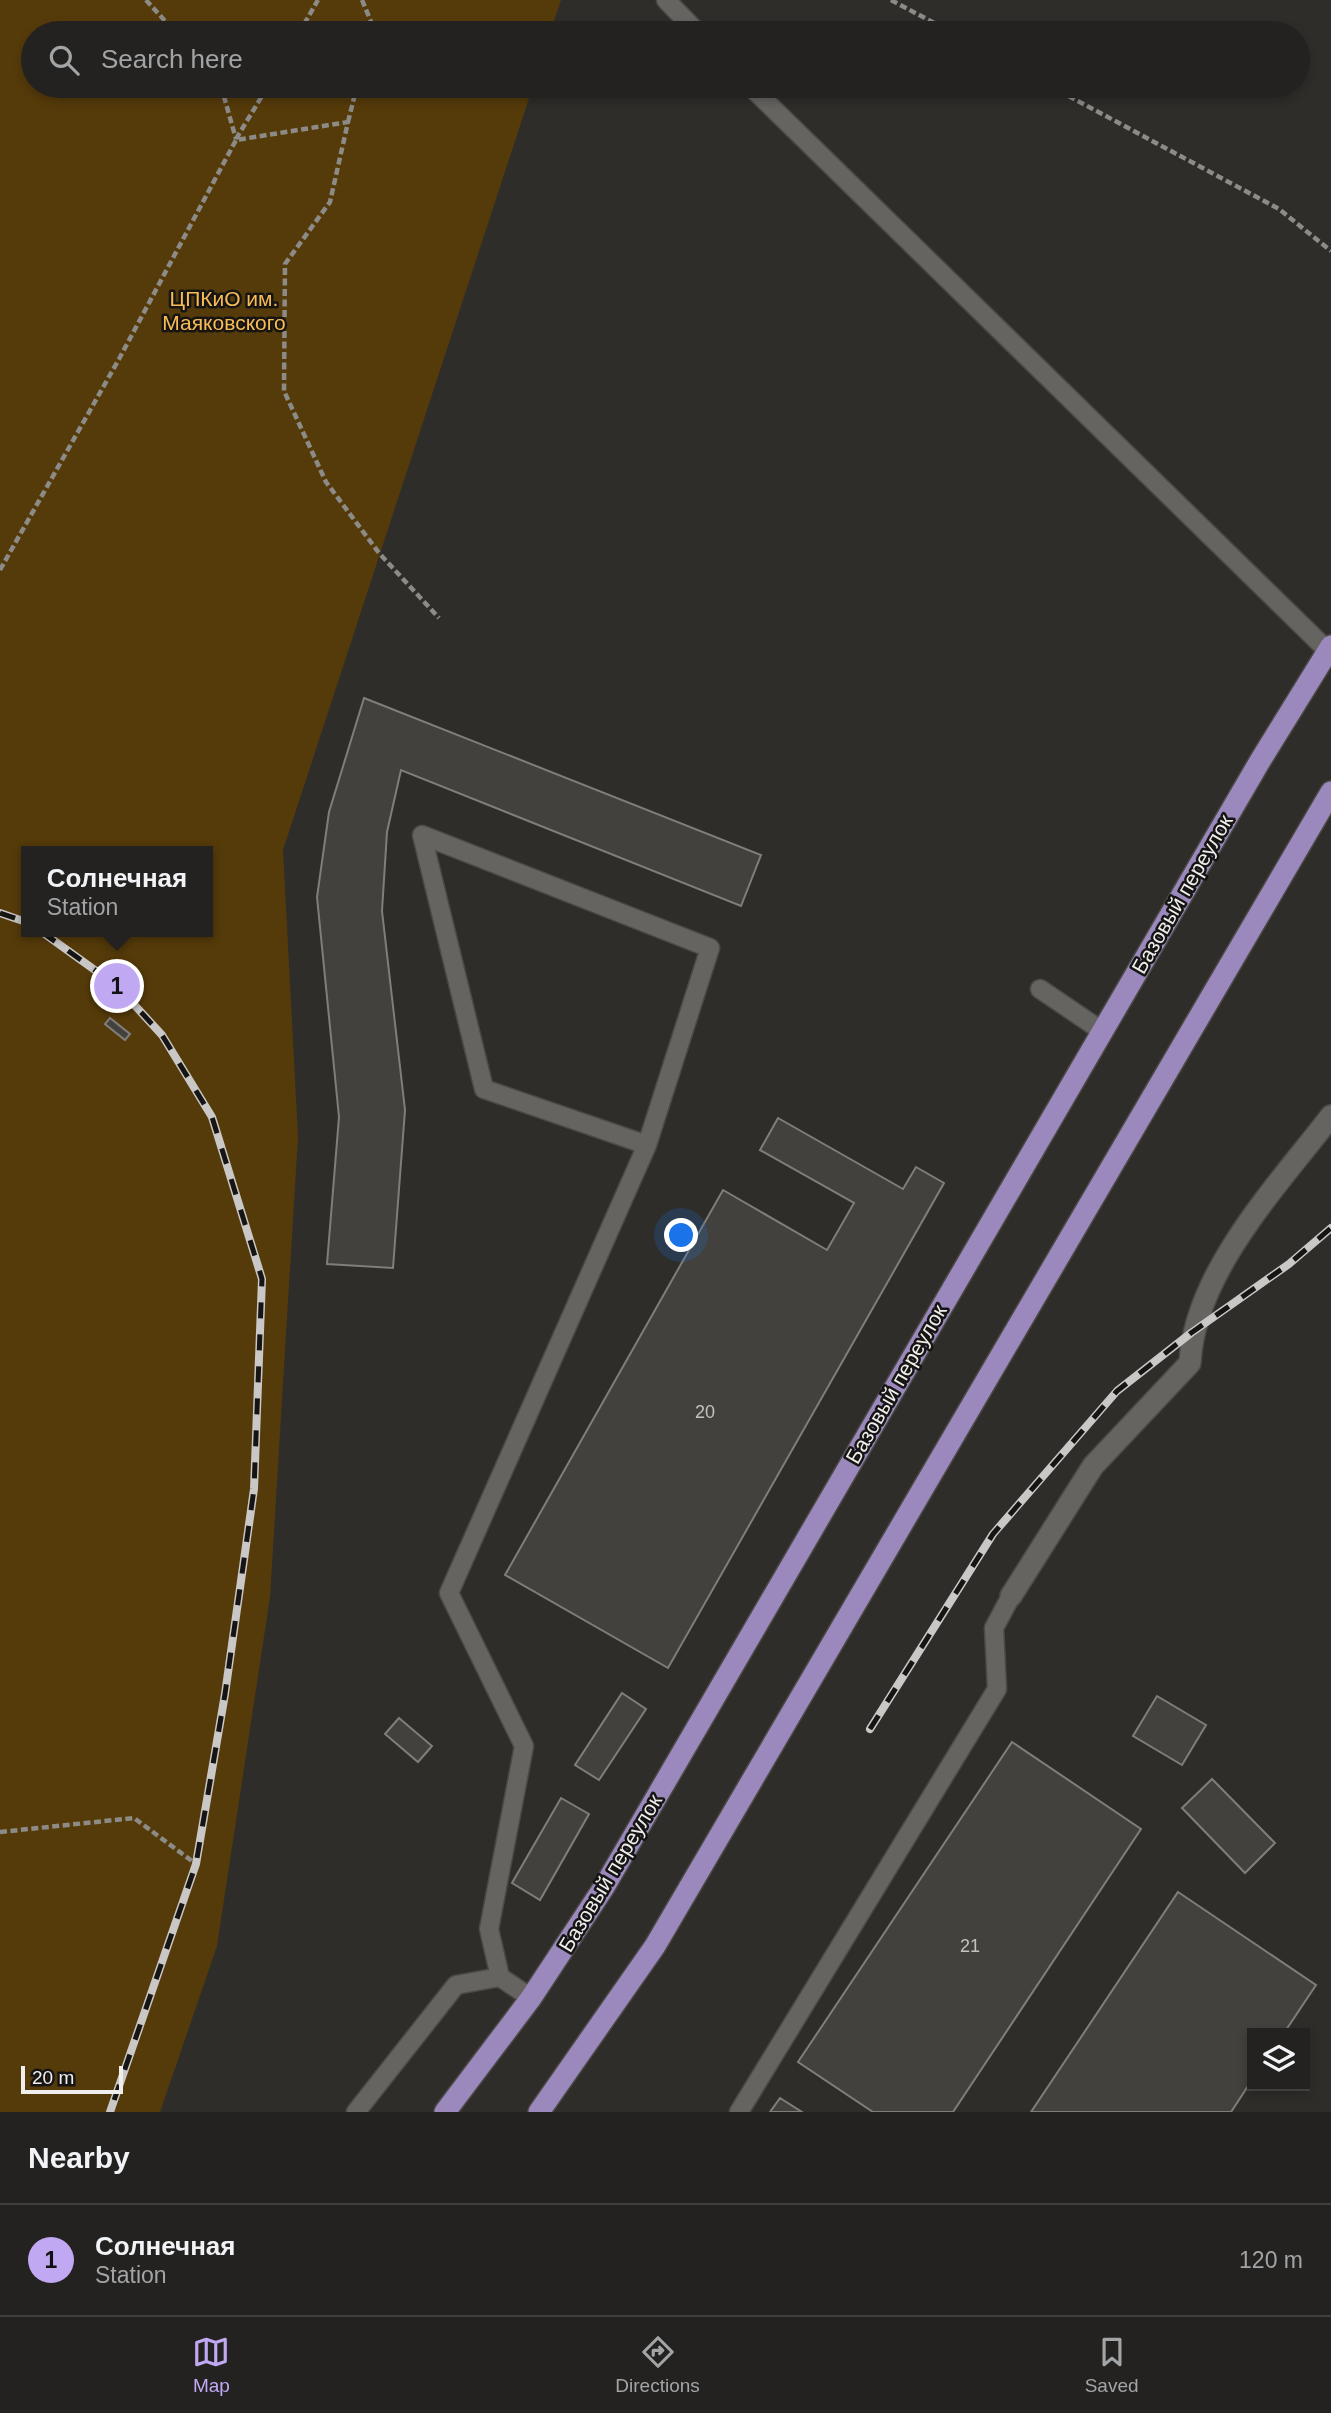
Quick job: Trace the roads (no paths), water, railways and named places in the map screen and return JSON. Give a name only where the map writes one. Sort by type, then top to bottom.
[{"type":"main road","name":"Базовый переулок","points":[[445,2112],[531,1998],[604,1887],[1102,1031],[1329,649]]},
{"type":"main road","points":[[539,2112],[655,1947],[771,1743],[1331,792]]},
{"type":"street","points":[[1011,1595],[1093,1466],[1190,1363],[1191,1333],[1234,1241],[1331,1116]]},
{"type":"lane","points":[[666,0],[686,21]]},
{"type":"lane","points":[[762,98],[1329,649]]},
{"type":"lane","points":[[531,1998],[500,1977],[489,1929],[524,1746],[449,1593],[647,1145],[710,948],[422,835],[484,1089],[647,1145]]},
{"type":"lane","points":[[1040,989],[1102,1031]]},
{"type":"lane","points":[[739,2112],[997,1689],[994,1628],[1011,1595]]},
{"type":"lane","points":[[356,2112],[456,1984],[500,1977]]},
{"type":"railway","points":[[0,913],[21,920]]},
{"type":"railway","points":[[49,937],[117,986],[162,1035],[212,1117],[262,1279],[254,1489],[225,1694],[196,1864],[110,2112]]},
{"type":"railway","points":[[870,1729],[993,1534],[1117,1391],[1191,1333],[1289,1264],[1331,1228]]},
{"type":"place","name":"Солнечная","points":[[117,986]]},
{"type":"park label","name":"ЦПКиО им. Маяковского","points":[[224,310]]}]
